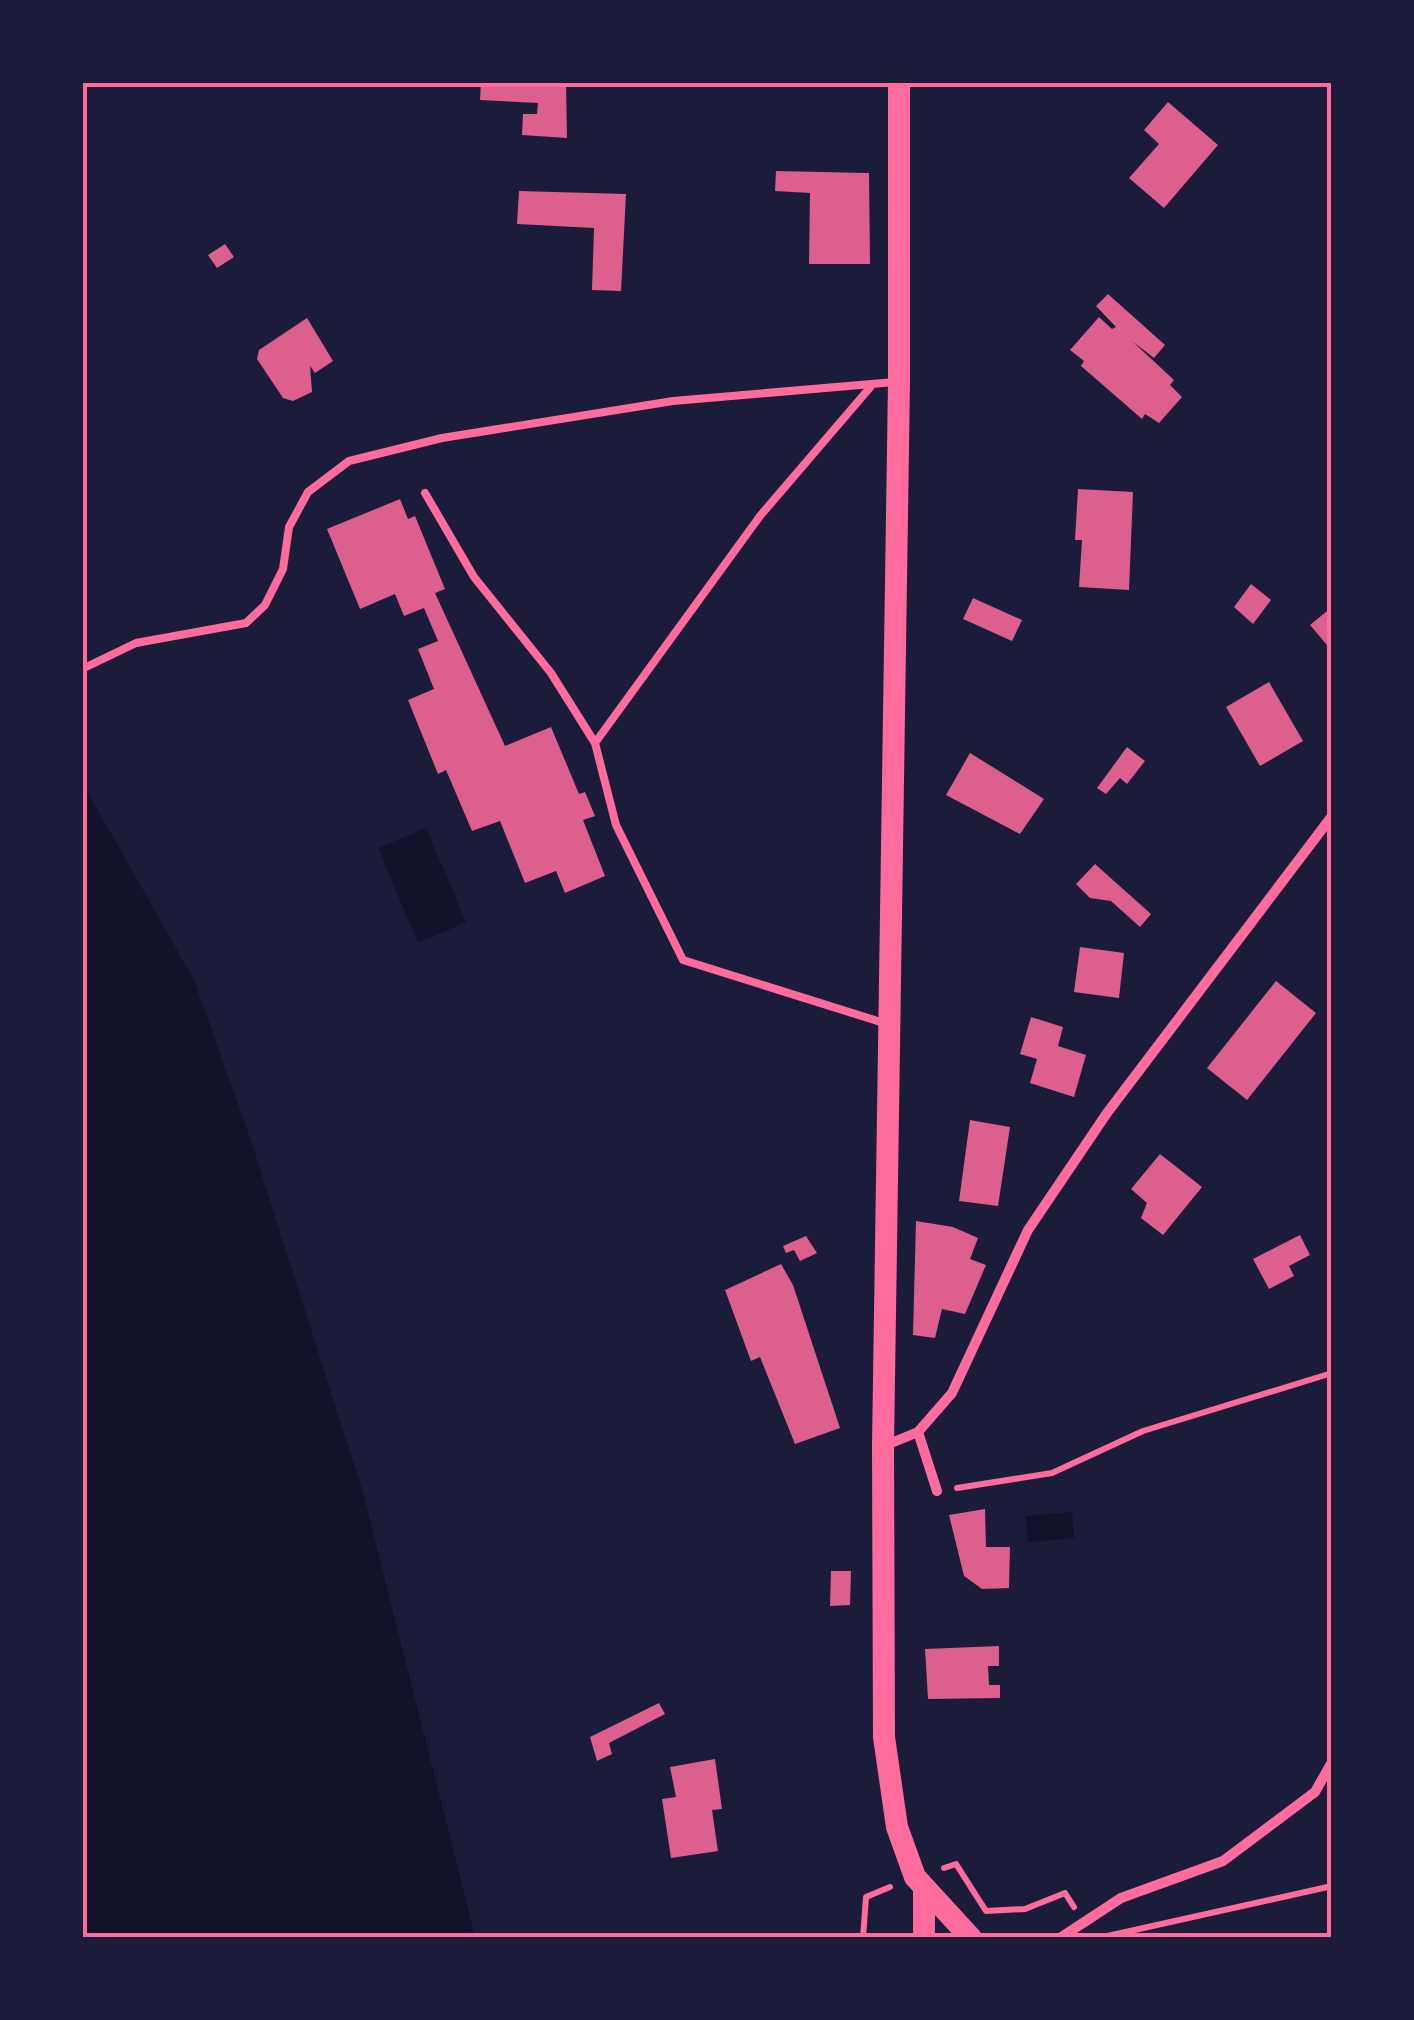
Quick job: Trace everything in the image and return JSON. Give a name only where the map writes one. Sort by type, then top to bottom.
[{"type":"main road","points":[[899,82],[892,1026],[883,1446],[884,1737],[897,1827],[924,1891],[970,1938]]},
{"type":"main road","points":[[924,1891],[924,1938]]},
{"type":"street","points":[[883,1446],[918,1432],[952,1393],[1028,1230],[1107,1113],[1332,816]]},
{"type":"street","points":[[918,1432],[937,1491]]},
{"type":"street","points":[[1060,1938],[1121,1898],[1224,1861],[1315,1792],[1332,1762]]},
{"type":"lane","points":[[82,669],[136,643],[246,623],[265,605],[283,568],[289,527],[308,492],[349,461],[442,438],[673,401],[899,382]]},
{"type":"lane","points":[[595,743],[760,516],[873,384]]},
{"type":"lane","points":[[425,493],[474,578],[550,674],[595,743],[616,825],[682,960],[892,1026]]},
{"type":"path","points":[[937,1491],[1052,1473],[1144,1431],[1332,1373]]},
{"type":"path","points":[[1099,1938],[1332,1886]]},
{"type":"shaded area","points":[[83,784],[194,980],[250,1138],[364,1496],[475,1937],[83,1937]]},
{"type":"shaded area","points":[[426,828],[466,922],[418,943],[378,848]]},
{"type":"shaded area","points":[[1072,1512],[1074,1538],[1028,1542],[1026,1516]]},
{"type":"building","points":[[481,82],[566,82],[567,138],[522,135],[523,114],[537,114],[538,103],[480,100]]},
{"type":"building","points":[[1168,102],[1218,145],[1164,208],[1129,178],[1159,144],[1144,130]]},
{"type":"building","points":[[776,171],[869,173],[870,264],[809,264],[810,193],[775,191]]},
{"type":"building","points":[[519,191],[626,194],[621,291],[592,290],[594,228],[517,224]]},
{"type":"building","points":[[225,244],[234,257],[217,268],[208,255]]},
{"type":"building","points":[[1108,294],[1165,345],[1154,358],[1132,341],[1174,380],[1170,385],[1182,397],[1159,423],[1145,414],[1142,419],[1081,366],[1084,361],[1070,350],[1099,317],[1112,329],[1116,327],[1096,306]]},
{"type":"building","points":[[307,318],[333,361],[315,373],[310,366],[312,392],[293,401],[283,398],[257,359],[259,350]]},
{"type":"building","points":[[1078,489],[1133,492],[1129,590],[1079,587],[1082,540],[1075,540]]},
{"type":"building","points":[[400,499],[408,519],[415,516],[445,589],[435,593],[505,746],[551,727],[579,794],[585,792],[595,816],[583,820],[605,876],[565,893],[556,871],[525,883],[500,821],[472,831],[446,770],[438,774],[408,700],[434,689],[418,649],[438,641],[424,608],[404,616],[395,594],[360,609],[327,529]]},
{"type":"building","points":[[1251,584],[1271,600],[1253,624],[1234,607]]},
{"type":"building","points":[[973,598],[1022,620],[1012,641],[963,619]]},
{"type":"building","points":[[1332,607],[1332,651],[1310,625]]},
{"type":"building","points":[[1269,682],[1303,741],[1260,766],[1226,707]]},
{"type":"building","points":[[1127,747],[1145,761],[1127,784],[1120,778],[1106,794],[1097,788]]},
{"type":"building","points":[[970,753],[1044,799],[1020,834],[946,795]]},
{"type":"building","points":[[1095,864],[1151,914],[1140,927],[1111,901],[1090,898],[1076,884]]},
{"type":"building","points":[[1080,947],[1124,953],[1119,998],[1074,992]]},
{"type":"building","points":[[1276,981],[1316,1013],[1247,1100],[1207,1068]]},
{"type":"building","points":[[1031,1017],[1063,1027],[1058,1046],[1086,1055],[1074,1097],[1030,1083],[1037,1059],[1020,1054]]},
{"type":"building","points":[[970,1120],[1010,1127],[998,1206],[959,1201]]},
{"type":"building","points":[[1160,1154],[1202,1187],[1163,1235],[1141,1218],[1147,1203],[1131,1189]]},
{"type":"building","points":[[916,1221],[953,1227],[978,1238],[970,1259],[986,1265],[965,1314],[942,1309],[935,1338],[913,1335]]},
{"type":"building","points":[[1300,1235],[1310,1255],[1289,1266],[1294,1276],[1269,1289],[1253,1259]]},
{"type":"building","points":[[806,1236],[817,1253],[800,1261],[794,1250],[786,1253],[783,1246]]},
{"type":"building","points":[[781,1264],[793,1285],[840,1428],[795,1444],[760,1357],[751,1361],[725,1290]]},
{"type":"building","points":[[985,1509],[986,1547],[1010,1547],[1009,1588],[982,1589],[964,1576],[949,1515]]},
{"type":"building","points":[[831,1571],[851,1571],[850,1605],[830,1606]]},
{"type":"building","points":[[999,1646],[999,1666],[988,1666],[989,1685],[1000,1685],[1000,1698],[928,1699],[925,1649]]},
{"type":"building","points":[[659,1703],[665,1714],[609,1743],[612,1754],[597,1761],[590,1737]]},
{"type":"building","points":[[715,1759],[722,1809],[712,1810],[718,1851],[671,1858],[662,1799],[676,1797],[670,1767]]}]
